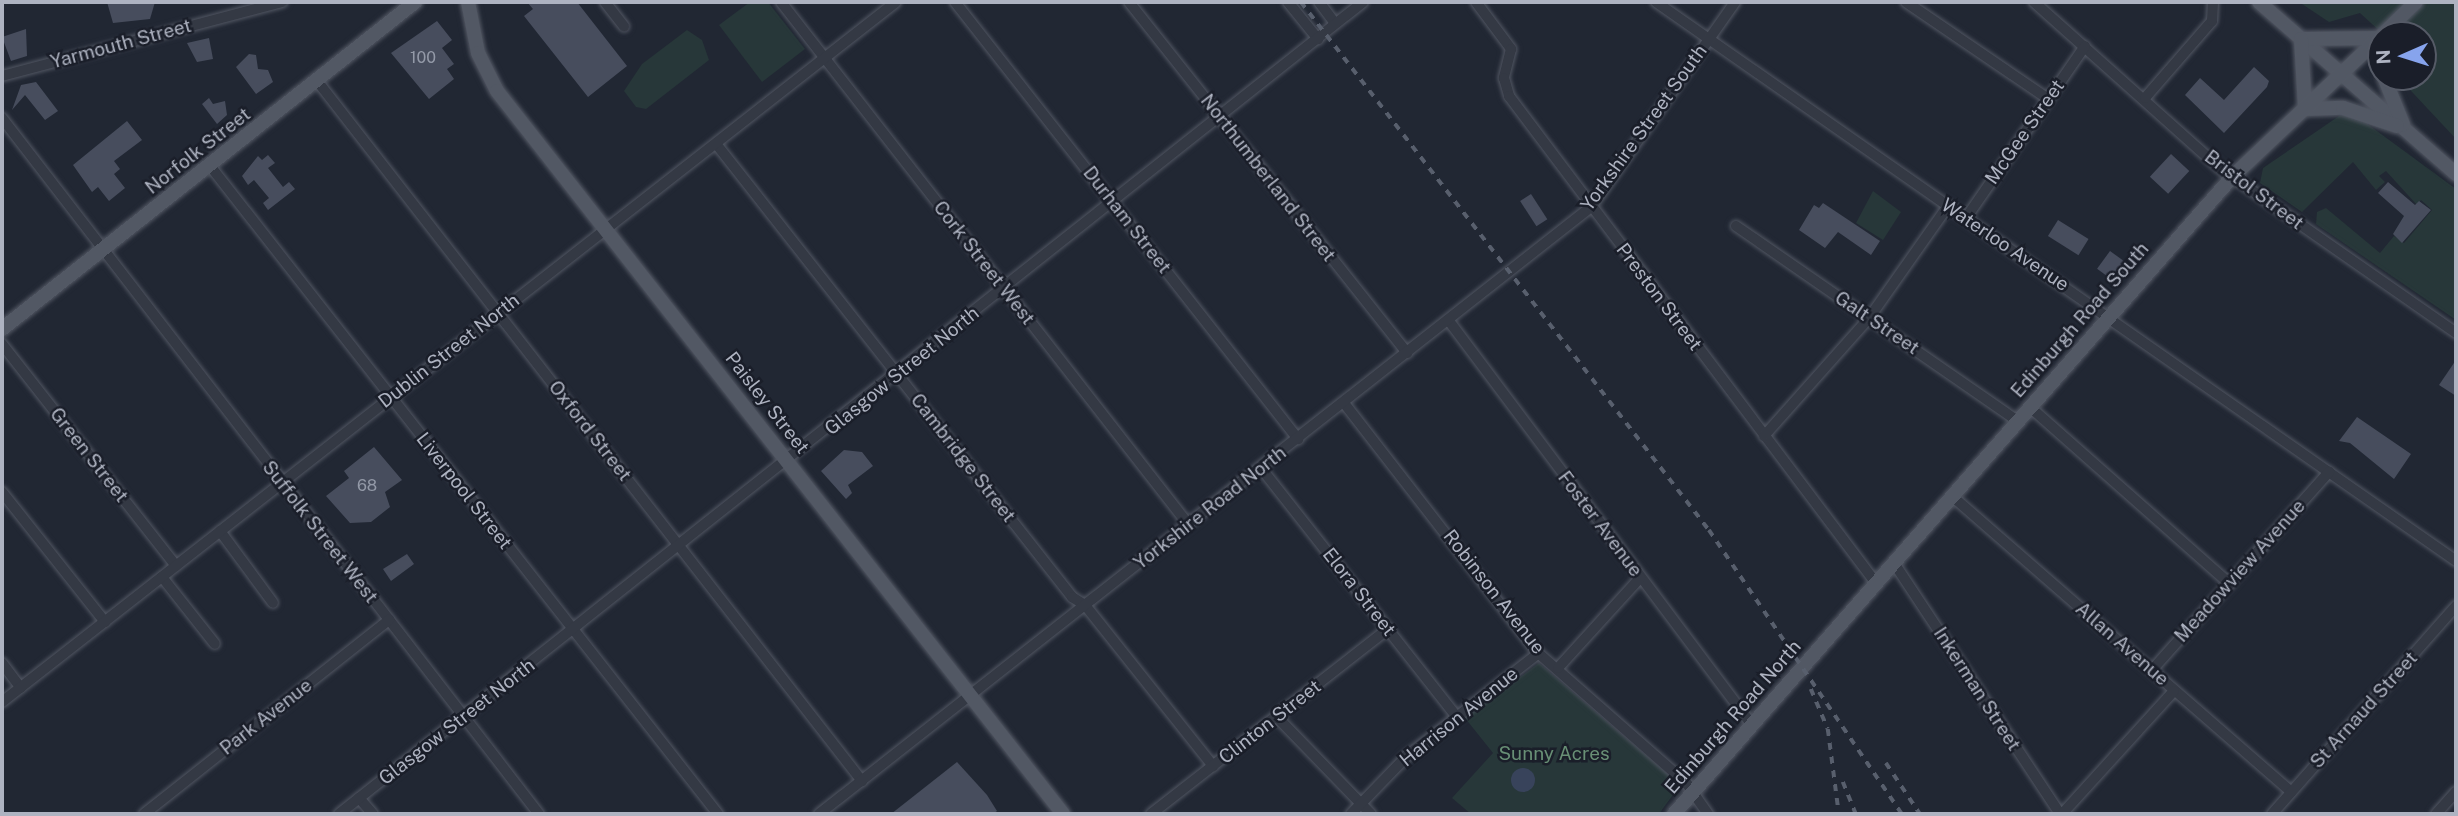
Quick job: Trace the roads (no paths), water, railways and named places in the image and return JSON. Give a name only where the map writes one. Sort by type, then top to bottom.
[{"type":"main road","name":"Norfolk Street","points":[[2,329],[211,167],[415,2]]},
{"type":"main road","name":"Paisley Street","points":[[468,2],[478,53],[495,87],[1063,814]]},
{"type":"main road","points":[[2259,2],[2456,174]]},
{"type":"main road","name":"Edinburgh Road South","points":[[2396,21],[2416,2]]},
{"type":"main road","points":[[2301,39],[2367,37]]},
{"type":"main road","points":[[2301,39],[2305,109],[2343,108],[2405,129]]},
{"type":"main road","name":"Edinburgh Road South","points":[[1822,644],[2107,316],[2232,177],[2367,50]]},
{"type":"main road","points":[[2390,91],[2405,129]]},
{"type":"main road","name":"Edinburgh Road North","points":[[1674,814],[1822,644]]},
{"type":"street","name":"Yarmouth Street","points":[[2,76],[282,2]]},
{"type":"street","points":[[605,2],[624,26]]},
{"type":"street","name":"Cork Street West","points":[[781,2],[1188,524]]},
{"type":"street","name":"Dublin Street North","points":[[2,702],[896,2]]},
{"type":"street","name":"Durham Street","points":[[955,2],[1298,439]]},
{"type":"street","name":"Northumberland Street","points":[[1129,2],[1407,353]]},
{"type":"street","points":[[1289,2],[1318,39]]},
{"type":"street","points":[[1318,2],[1335,23]]},
{"type":"street","name":"Glasgow Street North","points":[[339,814],[789,461],[1363,2]]},
{"type":"street","name":"Preston Street","points":[[1476,2],[1511,49],[1504,78],[1508,96],[1876,583]]},
{"type":"street","name":"Waterloo Avenue","points":[[1656,2],[2456,561]]},
{"type":"street","name":"Yorkshire Street South","points":[[1450,321],[1591,207],[1735,2]]},
{"type":"street","points":[[1906,2],[2048,99]]},
{"type":"street","name":"Bristol Street","points":[[2034,2],[2146,98],[2232,177],[2456,332]]},
{"type":"street","points":[[2146,98],[2212,21],[2213,2]]},
{"type":"street","name":"McGee Street","points":[[1966,218],[2085,46]]},
{"type":"street","name":"Oxford Street","points":[[318,82],[862,781]]},
{"type":"street","name":"Suffolk Street West","points":[[2,118],[539,814]]},
{"type":"street","name":"Cambridge Street","points":[[716,145],[1072,597],[1085,605],[1213,766]]},
{"type":"street","name":"Liverpool Street","points":[[211,167],[718,814]]},
{"type":"street","points":[[1764,436],[1868,318],[1948,206]]},
{"type":"street","name":"Galt Street","points":[[1736,226],[2018,421]]},
{"type":"street","name":"Yorkshire Road North","points":[[819,814],[1450,321]]},
{"type":"street","name":"Foster Avenue","points":[[1450,321],[1752,725]]},
{"type":"street","name":"Green Street","points":[[2,344],[176,566]]},
{"type":"street","name":"Robinson Avenue","points":[[1344,402],[1539,653],[1694,792],[1708,814]]},
{"type":"street","points":[[2030,407],[2230,584]]},
{"type":"street","name":"Elora Street","points":[[1261,468],[1456,716]]},
{"type":"street","name":"Meadowview Avenue","points":[[2152,670],[2329,472]]},
{"type":"street","points":[[2,492],[105,622]]},
{"type":"street","name":"Allan Avenue","points":[[1952,496],[2291,792]]},
{"type":"street","points":[[219,531],[273,603]]},
{"type":"street","name":"Inkerman Street","points":[[1894,563],[2061,814]]},
{"type":"street","points":[[162,577],[215,644]]},
{"type":"street","points":[[1558,668],[1640,578]]},
{"type":"street","name":"St Arnaud Street","points":[[2272,814],[2456,606]]},
{"type":"street","name":"Park Avenue","points":[[144,814],[389,620]]},
{"type":"street","name":"Clinton Street","points":[[1151,814],[1388,628]]},
{"type":"street","name":"Harrison Avenue","points":[[1351,814],[1407,756],[1539,653]]},
{"type":"street","points":[[2,663],[21,688]]},
{"type":"street","points":[[2061,814],[2175,691]]},
{"type":"street","points":[[1277,717],[1371,814]]},
{"type":"street","points":[[2436,814],[2456,792]]},
{"type":"street","points":[[359,798],[373,814]]},
{"type":"water","points":[[1523,768],[1532,771],[1535,780],[1532,789],[1523,792],[1514,789],[1511,780],[1514,771]]},
{"type":"railway","points":[[1301,2],[1709,530],[1902,814]]},
{"type":"railway","points":[[1811,689],[1828,729],[1839,814]]},
{"type":"railway","points":[[1886,763],[1920,814]]},
{"type":"railway","points":[[1843,782],[1856,814]]},
{"type":"park label","name":"Sunny Acres","points":[[1554,754]]}]
